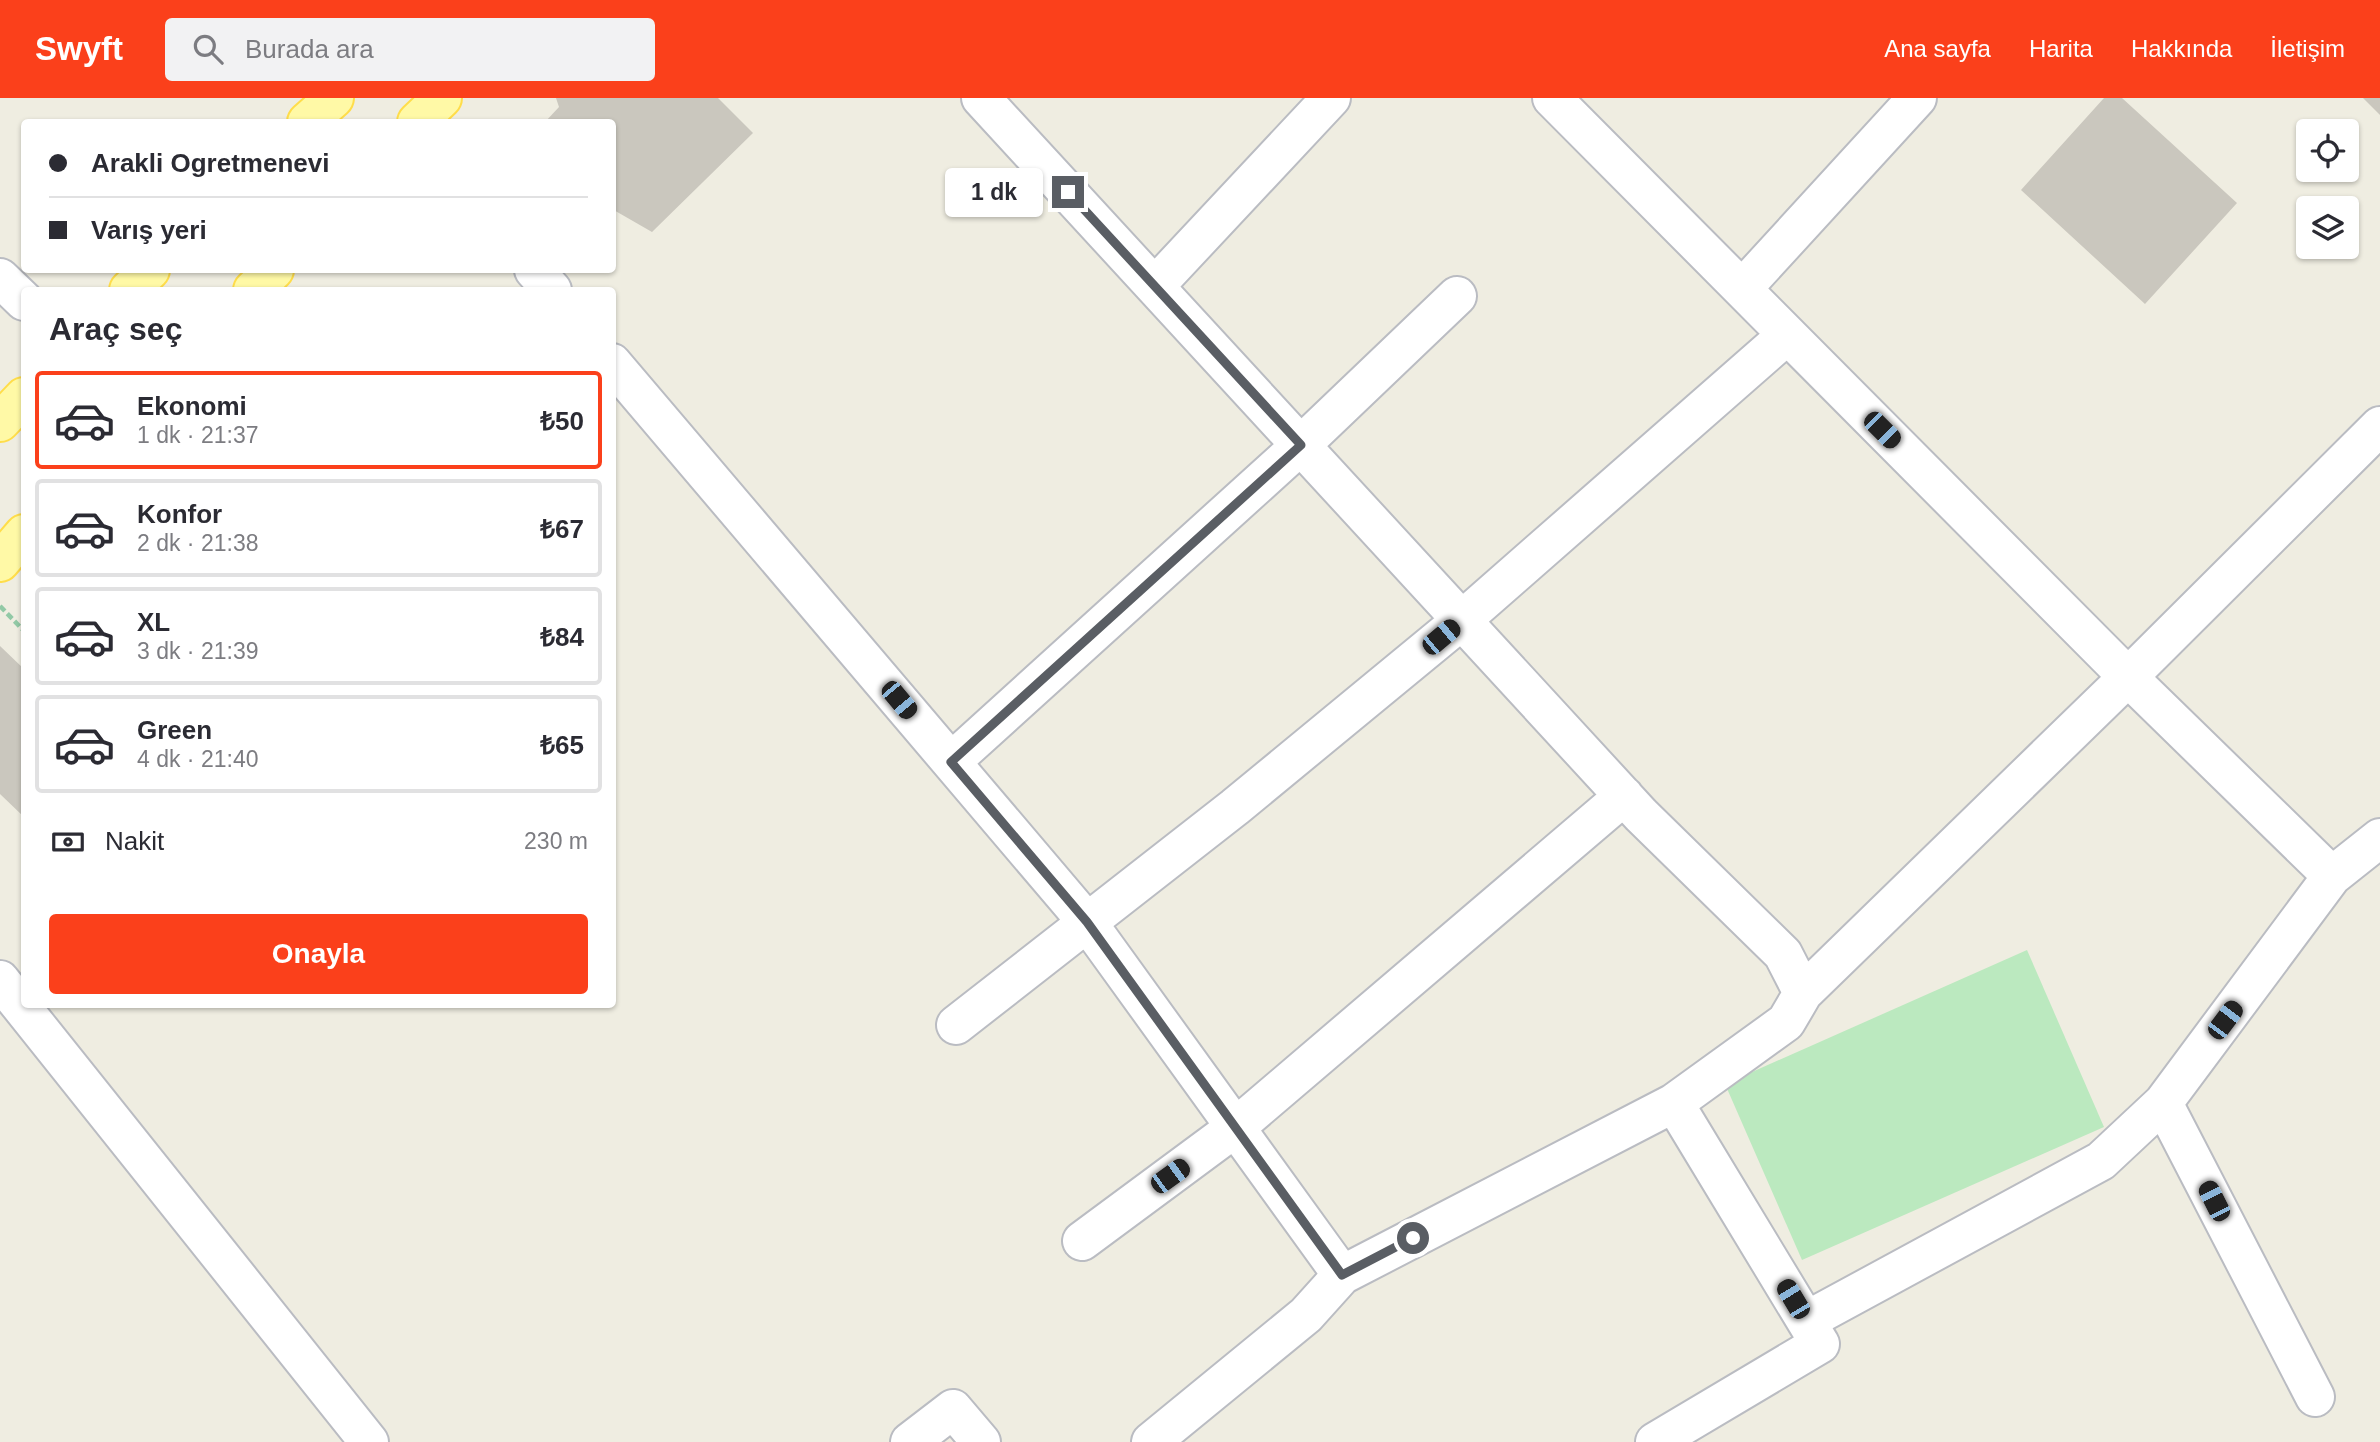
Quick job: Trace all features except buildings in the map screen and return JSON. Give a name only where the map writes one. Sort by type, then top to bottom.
[{"type":"main road","points":[[310,119],[334,98]]},
{"type":"main road","points":[[420,119],[442,98]]},
{"type":"main road","points":[[132,287],[147,273]]},
{"type":"main road","points":[[256,287],[271,273]]},
{"type":"main road","points":[[0,422],[21,400]]},
{"type":"main road","points":[[0,562],[21,538]]},
{"type":"street","points":[[981,98],[1624,796],[1783,954],[1803,993]]},
{"type":"street","points":[[1154,286],[1331,98]]},
{"type":"street","points":[[1552,98],[2128,677],[2332,876]]},
{"type":"street","points":[[1742,289],[1917,98]]},
{"type":"street","points":[[537,273],[548,287]]},
{"type":"street","points":[[0,278],[21,298]]},
{"type":"street","points":[[951,762],[1301,445],[1457,296]]},
{"type":"street","points":[[956,1025],[1235,807],[1462,620],[1787,335]]},
{"type":"street","points":[[616,368],[1087,922],[1342,1275]]},
{"type":"street","points":[[1151,1442],[1306,1315],[1342,1275],[1674,1103],[1786,1023],[1803,993],[2128,677],[2380,426]]},
{"type":"street","points":[[1082,1241],[1236,1127],[1624,796]]},
{"type":"street","points":[[1806,1321],[2101,1161],[2163,1103],[2332,876],[2380,838]]},
{"type":"street","points":[[0,980],[21,1006]]},
{"type":"street","points":[[22,1008],[369,1442]]},
{"type":"street","points":[[1655,1442],[1820,1344],[1674,1103]]},
{"type":"street","points":[[2163,1103],[2315,1397]]},
{"type":"street","points":[[910,1442],[953,1409],[981,1442]]},
{"type":"path","points":[[0,606],[21,628]]},
{"type":"green space","points":[[2027,950],[2104,1127],[1802,1260],[1725,1084]]},
{"type":"route","points":[[1068,192],[1301,445],[951,762],[1087,922],[1342,1275],[1413,1238]]}]
